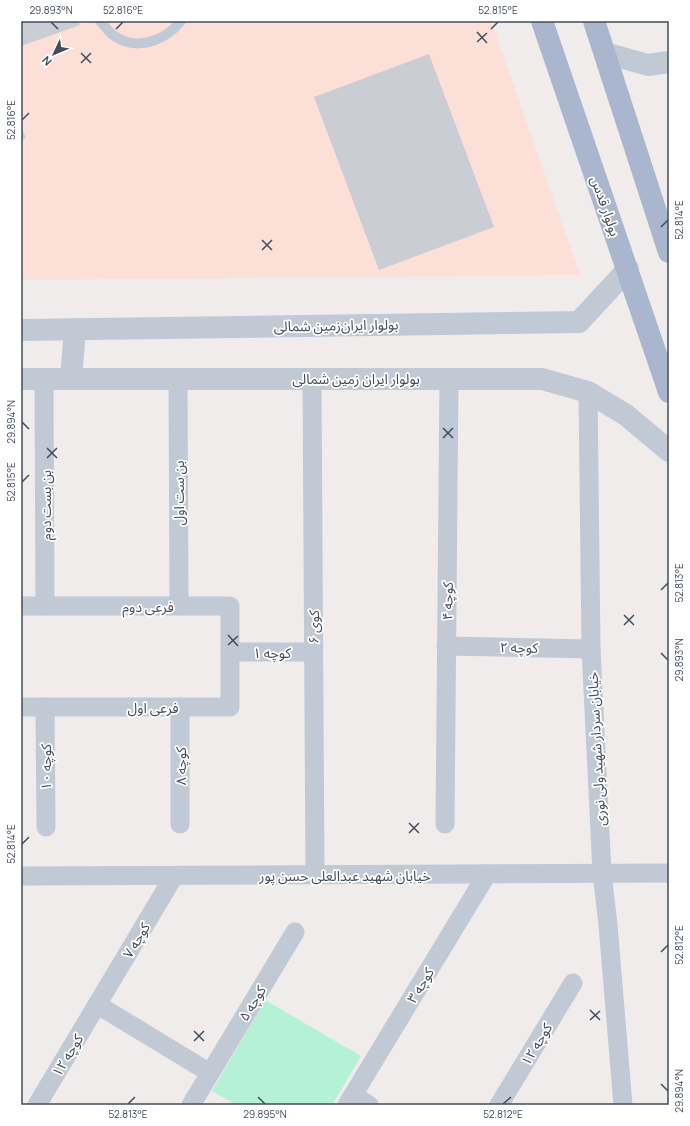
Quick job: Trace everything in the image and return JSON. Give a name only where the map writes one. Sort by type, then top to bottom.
[{"type":"main road","name":"بولوار قدس","points":[[542,21],[669,392]]},
{"type":"main road","points":[[594,21],[669,252]]},
{"type":"street","points":[[604,53],[648,65],[669,62]]},
{"type":"street","name":"بولوار ایران‌زمین شمالی","points":[[21,330],[579,322],[628,269]]},
{"type":"street","points":[[71,379],[75,329]]},
{"type":"street","name":"کوی ۶","points":[[312,378],[315,875]]},
{"type":"street","name":"کوچه ۴","points":[[445,824],[449,378]]},
{"type":"street","name":"بولوار ایران زمین شمالی","points":[[21,379],[542,378],[588,392],[626,415],[669,451]]},
{"type":"street","name":"بن بست دوم","points":[[44,379],[45,606]]},
{"type":"street","name":"بن ست اول","points":[[178,379],[179,606]]},
{"type":"street","name":"خیابان سردار شهید ولی نوری","points":[[588,392],[591,648],[602,873],[608,925],[622,1105]]},
{"type":"street","name":"فرعی دوم","points":[[21,606],[230,606],[230,652]]},
{"type":"street","name":"کوچه ۲","points":[[446,646],[591,648]]},
{"type":"street","name":"کوچه ۱","points":[[230,652],[313,652]]},
{"type":"street","name":"فرعی اول","points":[[21,707],[230,707],[230,652]]},
{"type":"street","name":"کوچه ۱۰","points":[[45,707],[46,827]]},
{"type":"street","name":"کوچه ۸","points":[[180,707],[180,824]]},
{"type":"street","name":"خیابان شهید عبدالعلی حسن پور","points":[[21,876],[669,873]]},
{"type":"street","name":"کوچه ۳","points":[[350,1100],[487,874]]},
{"type":"street","name":"کوچه ۷","points":[[98,1005],[174,876]]},
{"type":"street","name":"کوچه ۵","points":[[210,1073],[295,932]]},
{"type":"street","name":"کوچه ۱۲","points":[[499,1105],[573,982]]},
{"type":"street","points":[[98,1005],[210,1073],[191,1105]]},
{"type":"street","name":"کوچه ۱۲","points":[[37,1105],[98,1005]]},
{"type":"street","points":[[350,1100],[369,1105]]},
{"type":"lane","points":[[100,21],[114,36],[136,44],[156,40],[173,31],[181,21]]},
{"type":"shaded area","points":[[21,21],[491,21],[580,275],[21,280]]},
{"type":"green space","points":[[265,1000],[361,1056],[332,1105],[236,1105],[212,1091]]},
{"type":"building","points":[[21,21],[78,21],[80,25],[21,46]]},
{"type":"building","points":[[429,54],[494,227],[379,270],[314,97]]},
{"type":"building","points":[[21,126],[26,138],[21,140]]}]
